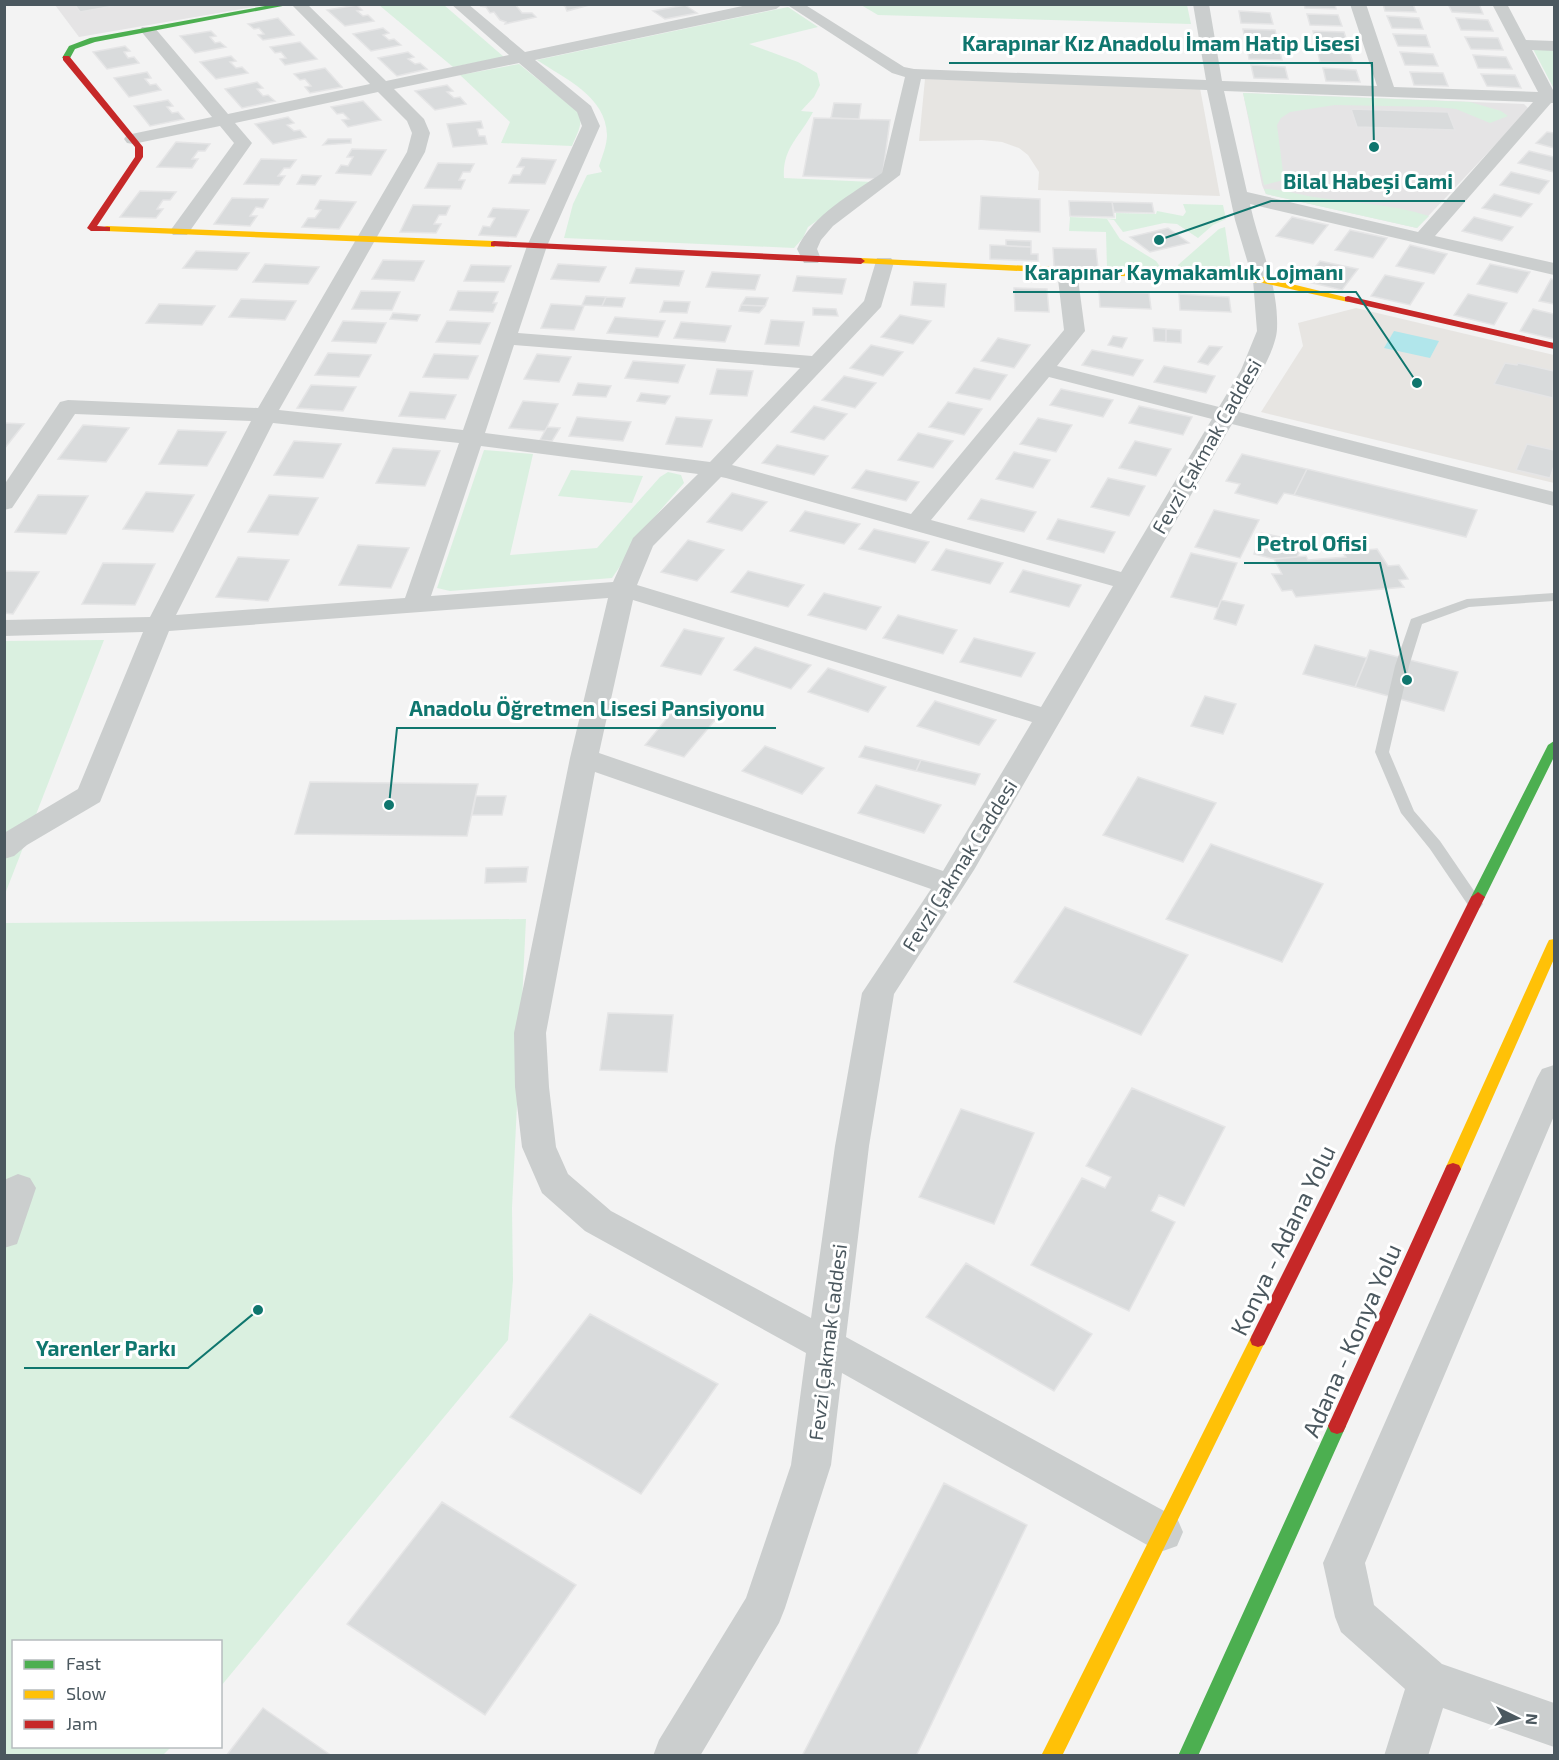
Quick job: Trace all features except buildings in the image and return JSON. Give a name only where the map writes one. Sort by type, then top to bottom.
[{"type":"main road","points":[[290,4],[93,40],[71,47],[66,60],[139,147],[139,157],[91,228],[1263,280],[1554,346]]},
{"type":"main road","name":"Konya - Adana Yolu","points":[[1051,1755],[1554,745]]},
{"type":"main road","name":"Adana - Konya Yolu","points":[[1188,1755],[1554,944]]},
{"type":"street","points":[[4,849],[17,838],[90,795],[159,624],[265,415],[416,152],[421,133],[415,119],[384,86],[298,4]]},
{"type":"street","points":[[416,604],[537,246],[591,126],[585,110],[458,4]]},
{"type":"street","points":[[134,139],[776,4]]},
{"type":"street","points":[[794,4],[898,70],[914,74],[1551,97]]},
{"type":"street","name":"Fevzi Çakmak Caddesi","points":[[675,1755],[764,1608],[811,1465],[852,1146],[878,993],[949,884],[1225,417],[1252,370],[1267,331],[1263,280],[1239,196],[1215,86],[1201,4]]},
{"type":"street","points":[[1358,4],[1387,91]]},
{"type":"street","points":[[1499,4],[1551,97]]},
{"type":"street","points":[[148,30],[243,143],[180,231]]},
{"type":"street","points":[[1522,45],[1554,46]]},
{"type":"street","points":[[811,259],[807,249],[818,230],[891,175],[914,74]]},
{"type":"street","points":[[1422,238],[1551,97]]},
{"type":"street","points":[[1239,196],[1554,269]]},
{"type":"street","points":[[884,262],[874,303],[716,470],[642,543],[622,589],[584,758],[530,1033],[532,1087],[539,1147],[554,1183],[598,1221],[1163,1532]]},
{"type":"street","points":[[916,523],[1075,331],[1067,272]]},
{"type":"street","points":[[506,338],[818,363]]},
{"type":"street","points":[[1044,369],[1225,417],[1554,499]]},
{"type":"street","points":[[4,503],[68,407],[265,415],[472,438],[716,470],[1128,582]]},
{"type":"street","points":[[4,627],[159,624],[622,589],[1048,717]]},
{"type":"street","points":[[584,758],[949,884]]},
{"type":"street","points":[[1554,1078],[1344,1563],[1356,1617],[1429,1681],[1554,1725]]},
{"type":"street","points":[[4,1233],[18,1188]]},
{"type":"street","points":[[1406,1755],[1429,1681]]},
{"type":"lane","points":[[1475,904],[1435,845],[1408,813],[1382,752],[1402,666],[1416,622],[1467,603],[1554,597]]},
{"type":"shaded area","points":[[55,5],[265,5],[79,37]]},
{"type":"shaded area","points":[[925,79],[1200,88],[1220,196],[1038,190],[1039,172],[1028,155],[1019,148],[1002,142],[982,140],[919,141]]},
{"type":"shaded area","points":[[1243,93],[1524,104],[1529,109],[1417,228],[1266,194],[1262,185]]},
{"type":"shaded area","points":[[1356,308],[1554,355],[1554,483],[1261,412],[1303,346],[1298,323]]},
{"type":"green space","points":[[379,5],[444,5],[504,57],[453,67]]},
{"type":"green space","points":[[861,5],[1187,5],[1191,24],[878,15]]},
{"type":"green space","points":[[788,7],[818,27],[749,44],[798,62],[817,73],[820,85],[814,97],[801,111],[813,112],[789,151],[784,168],[784,178],[873,182],[808,227],[803,238],[794,248],[564,238],[573,204],[587,175],[602,172],[599,166],[607,135],[605,121],[592,99],[582,90],[537,60]]},
{"type":"green space","points":[[1533,49],[1554,49],[1554,89]]},
{"type":"green space","points":[[519,64],[577,111],[580,124],[572,146],[501,143],[510,122],[460,75]]},
{"type":"green space","points":[[1243,93],[1470,102],[1501,111],[1508,116],[1490,123],[1456,109],[1335,105],[1290,112],[1281,118],[1277,125],[1284,180],[1264,185]]},
{"type":"green space","points":[[1264,189],[1386,206],[1429,216],[1417,228],[1266,194]]},
{"type":"green space","points":[[1183,204],[1223,205],[1226,219],[1213,225],[1198,238],[1177,224],[1164,223],[1123,232],[1114,220],[1107,219],[1120,239],[1156,261],[1163,271],[1107,268],[1106,232],[1069,231],[1070,217],[1116,219],[1116,213],[1156,214],[1157,211],[1183,216],[1186,212]]},
{"type":"green space","points":[[1225,227],[1232,275],[1179,272],[1178,265],[1219,229]]},
{"type":"green space","points":[[484,450],[533,454],[510,555],[597,548],[660,477],[668,472],[681,475],[684,483],[651,521],[612,578],[450,591],[437,588]]},
{"type":"green space","points":[[571,470],[643,476],[632,503],[558,496]]},
{"type":"green space","points":[[104,640],[5,894],[5,641]]},
{"type":"green space","points":[[526,919],[512,1208],[513,1280],[508,1340],[222,1685],[222,1640],[12,1640],[12,1748],[170,1748],[163,1755],[5,1755],[4,923]]},
{"type":"water","points":[[1394,331],[1439,341],[1430,358],[1384,348]]},
{"type":"traffic: fast","points":[[66,58],[72,48],[93,40],[290,4]]},
{"type":"traffic: fast","points":[[1478,897],[1554,745]]},
{"type":"traffic: fast","points":[[1188,1756],[1337,1426]]},
{"type":"traffic: slow","points":[[107,229],[494,244]]},
{"type":"traffic: slow","points":[[861,261],[1263,280],[1348,299]]},
{"type":"traffic: slow","points":[[1453,1169],[1554,944]]},
{"type":"traffic: slow","points":[[1051,1756],[1258,1340]]},
{"type":"traffic: jam","points":[[66,58],[139,147],[139,157],[91,228],[107,229]]},
{"type":"traffic: jam","points":[[494,244],[861,261]]},
{"type":"traffic: jam","points":[[1348,299],[1554,346]]},
{"type":"traffic: jam","points":[[1258,1340],[1478,897]]},
{"type":"traffic: jam","points":[[1337,1426],[1453,1169]]},
{"type":"place","name":"Karapınar Kız Anadolu İmam Hatip Lisesi","points":[[1374,147]]},
{"type":"place","name":"Bilal Habeşi Cami","points":[[1159,240]]},
{"type":"place","name":"Karapınar Kaymakamlık Lojmanı","points":[[1417,383]]},
{"type":"place","name":"Petrol Ofisi","points":[[1407,680]]},
{"type":"place","name":"Anadolu Öğretmen Lisesi Pansiyonu","points":[[389,805]]},
{"type":"place","name":"Yarenler Parkı","points":[[258,1310]]}]
